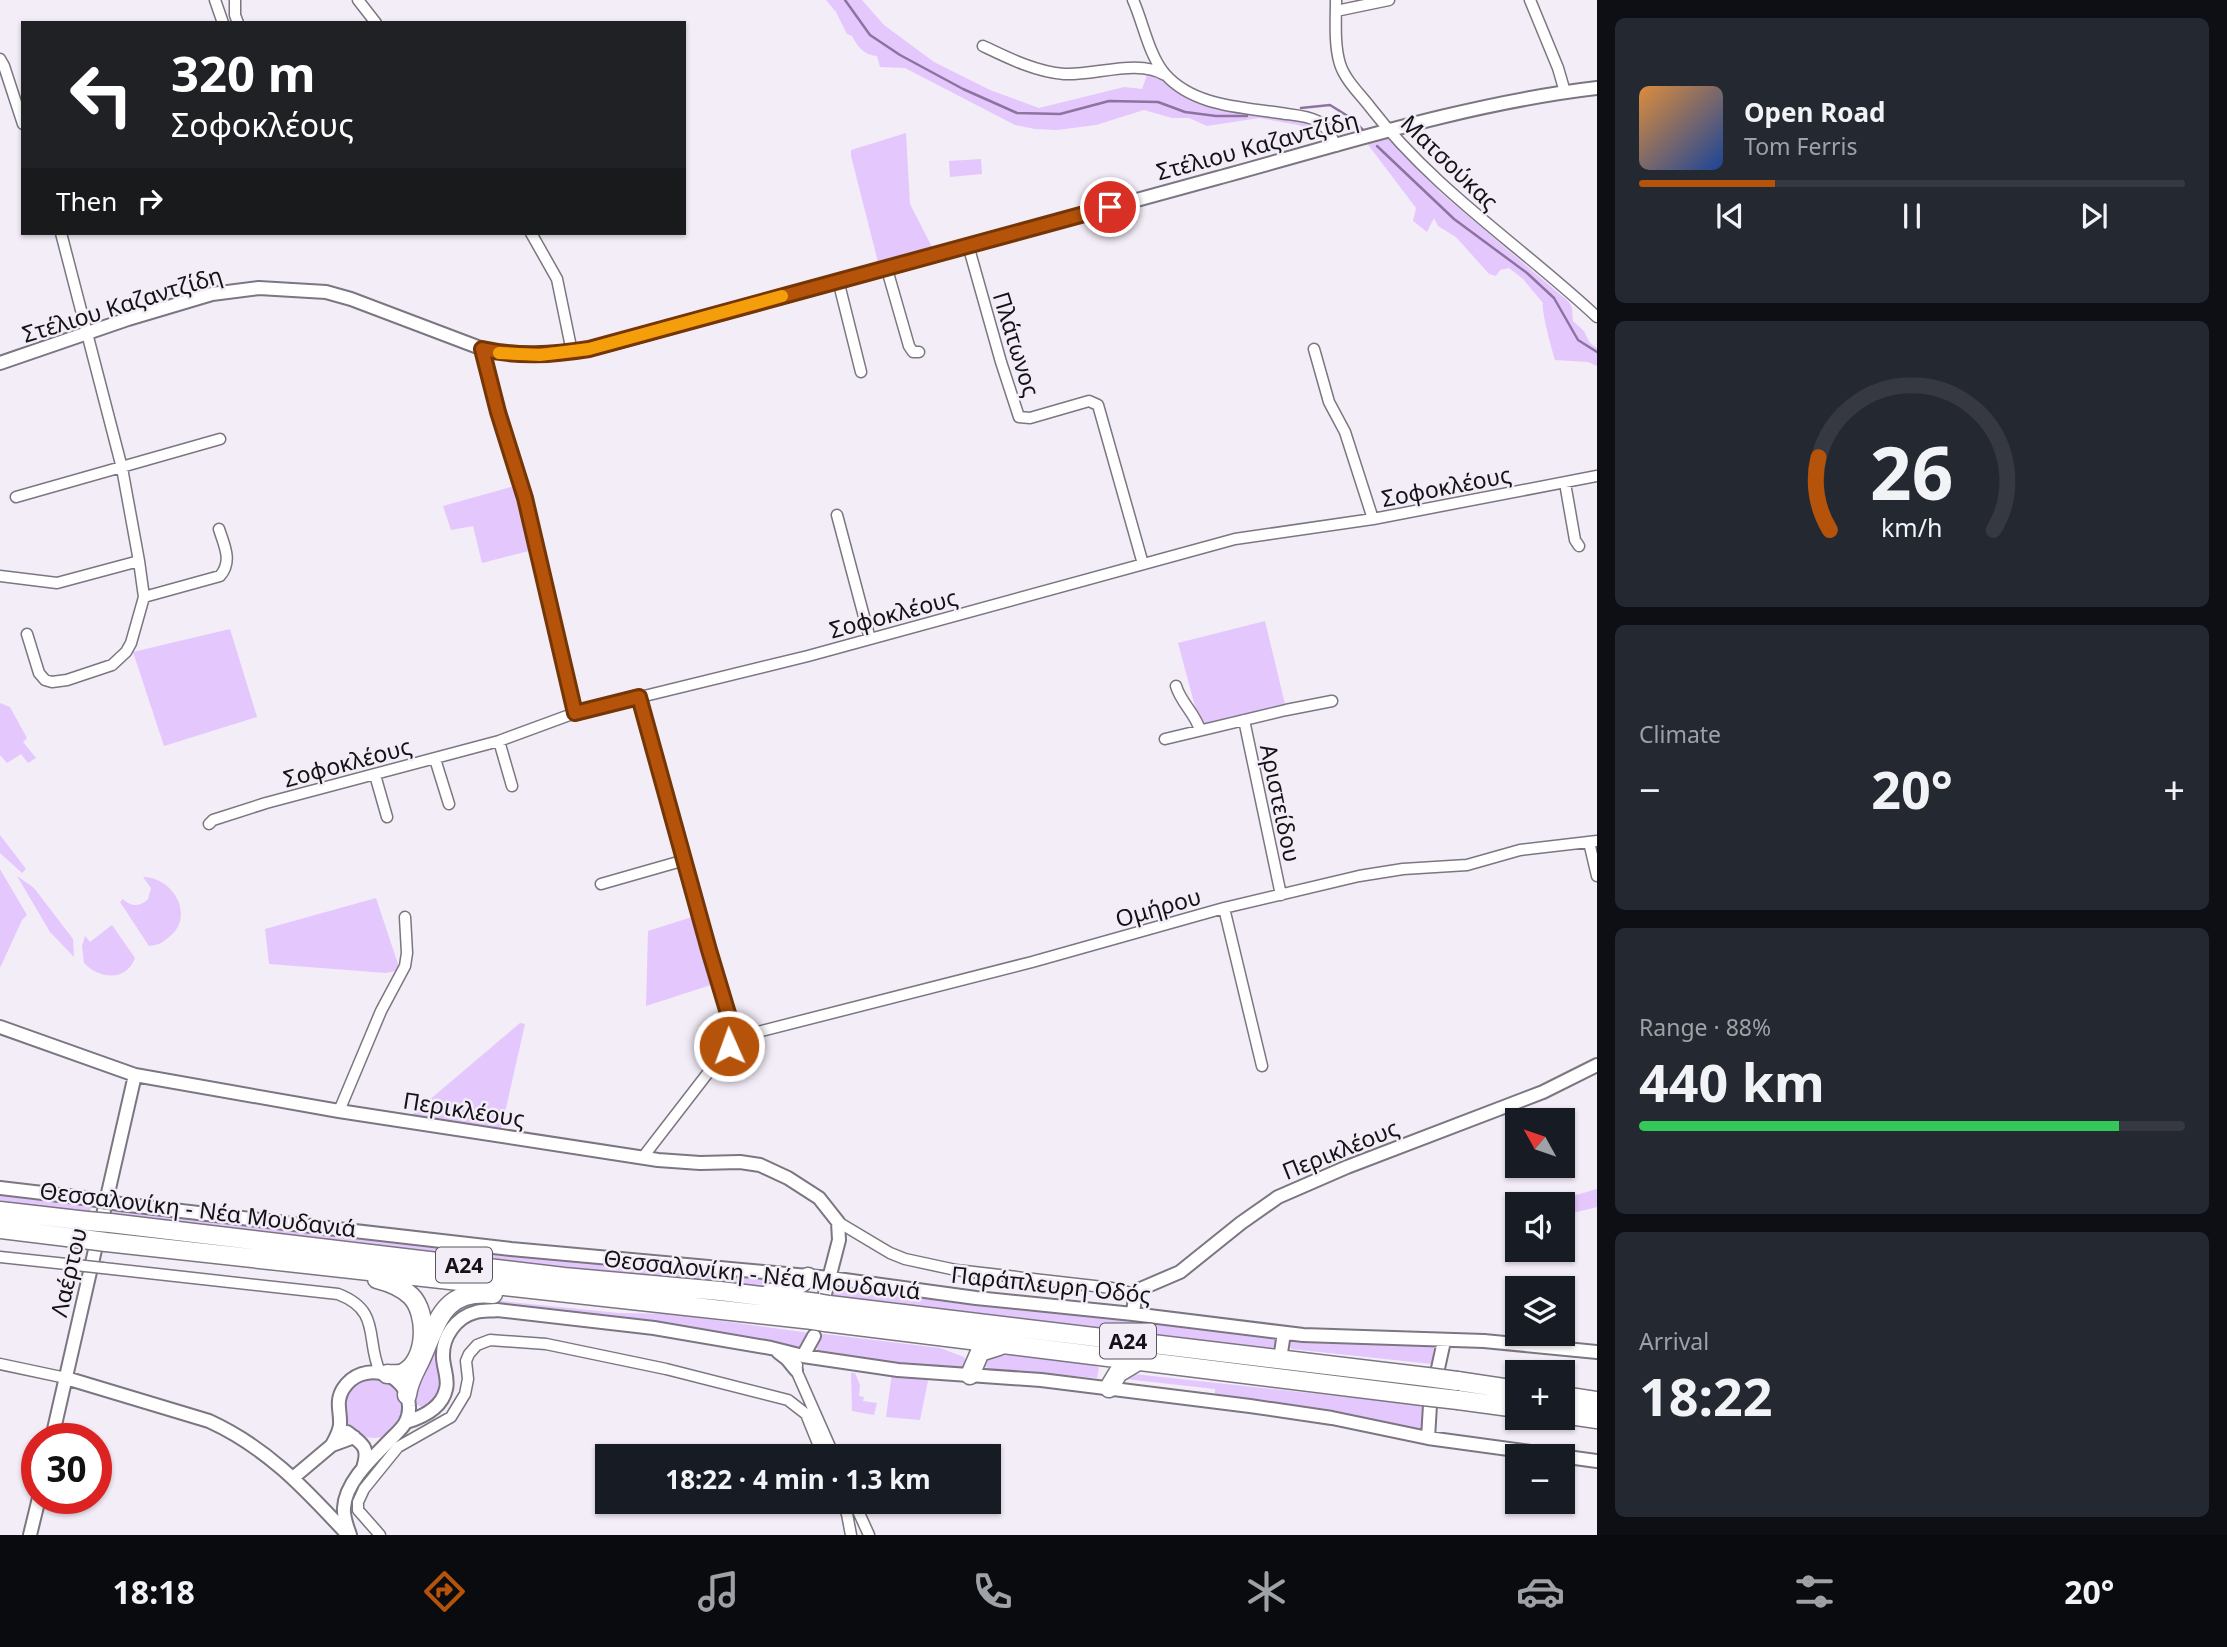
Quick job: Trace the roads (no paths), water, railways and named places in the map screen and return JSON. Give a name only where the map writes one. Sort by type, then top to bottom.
[{"type":"highway","name":"Θεσσαλονίκη - Νέα Μουδανιά","points":[[0,1211],[564,1277],[720,1291],[950,1337],[1423,1396],[1457,1390],[1505,1390]]},
{"type":"highway","name":"Θεσσαλονίκη - Νέα Μουδανιά","points":[[0,1229],[682,1305],[821,1313],[1280,1359],[1427,1377],[1457,1390],[1505,1404]]},
{"type":"highway","points":[[183,1250],[230,1259],[362,1276],[400,1287],[411,1296],[419,1308],[423,1336],[418,1355],[409,1369],[397,1375],[383,1373]]},
{"type":"highway","points":[[720,1291],[778,1292],[803,1282],[808,1277]]},
{"type":"highway","points":[[408,1400],[408,1383],[437,1319],[462,1297],[484,1293],[622,1307],[664,1308],[682,1305]]},
{"type":"highway","points":[[950,1337],[968,1356],[971,1364],[970,1375]]},
{"type":"highway","points":[[970,1375],[980,1352],[993,1346],[1023,1345]]},
{"type":"highway","points":[[1090,1355],[1106,1373],[1110,1388]]},
{"type":"highway","points":[[1110,1388],[1118,1373],[1138,1361]]},
{"type":"highway","points":[[1575,1398],[1597,1401]]},
{"type":"highway","points":[[1575,1416],[1597,1419]]},
{"type":"street","points":[[215,0],[222,21]]},
{"type":"street","points":[[235,0],[237,21]]},
{"type":"street","points":[[358,0],[374,21]]},
{"type":"street","points":[[1133,0],[1156,60],[1166,75]]},
{"type":"street","points":[[1336,5],[1389,0]]},
{"type":"street","points":[[1530,0],[1565,92]]},
{"type":"street","name":"Ματσούκας","points":[[1336,5],[1338,54],[1342,69],[1389,131],[1457,200],[1554,277],[1593,313]]},
{"type":"street","points":[[983,46],[1031,67],[1059,73],[1158,70],[1201,98],[1318,121],[1328,131],[1336,146]]},
{"type":"street","points":[[0,60],[21,118]]},
{"type":"street","name":"Στέλιου Καζαντζίδη","points":[[0,363],[212,294],[259,288],[326,292],[482,349],[505,354],[572,352],[610,344],[886,266],[1389,131],[1510,102],[1597,88]]},
{"type":"street","points":[[27,634],[39,673],[45,680],[67,680],[103,669],[120,660],[126,652],[144,597],[122,468],[62,235]]},
{"type":"street","points":[[532,235],[556,279],[572,352]]},
{"type":"street","name":"Πλάτωνος","points":[[968,245],[1019,417],[1030,418],[1089,401],[1098,405],[1143,564]]},
{"type":"street","points":[[886,266],[909,346],[913,352],[919,352]]},
{"type":"street","points":[[838,280],[861,372]]},
{"type":"street","points":[[1593,313],[1597,301]]},
{"type":"street","points":[[482,349],[525,498],[575,713]]},
{"type":"street","points":[[1314,349],[1329,402],[1345,432],[1373,519]]},
{"type":"street","points":[[16,497],[220,439]]},
{"type":"street","name":"Σοφοκλέους","points":[[209,824],[234,812],[499,741],[575,713],[870,639],[1248,536],[1373,519],[1597,477]]},
{"type":"street","points":[[1565,483],[1575,540],[1579,546]]},
{"type":"street","points":[[837,515],[870,639]]},
{"type":"street","points":[[144,597],[220,576],[227,564],[219,529]]},
{"type":"street","points":[[0,576],[57,583],[139,561]]},
{"type":"street","points":[[1176,686],[1200,730]]},
{"type":"street","points":[[639,697],[734,1038],[643,1157]]},
{"type":"street","points":[[1165,739],[1332,701]]},
{"type":"street","name":"Αριστείδου","points":[[1244,720],[1280,895]]},
{"type":"street","points":[[499,741],[512,786]]},
{"type":"street","points":[[435,759],[449,804]]},
{"type":"street","points":[[375,775],[387,817]]},
{"type":"street","points":[[1593,842],[1597,876]]},
{"type":"street","name":"Ομήρου","points":[[734,1038],[1044,959],[1224,908],[1280,895],[1381,872],[1467,865],[1520,850],[1593,842]]},
{"type":"street","points":[[601,884],[685,860]]},
{"type":"street","points":[[1224,908],[1262,1066]]},
{"type":"street","points":[[339,1111],[381,1011],[405,966],[405,917]]},
{"type":"street","name":"Περικλέους","points":[[0,1027],[135,1075],[339,1111],[658,1160],[740,1162],[760,1166],[788,1178],[819,1198],[838,1222]]},
{"type":"street","name":"Περικλέους","points":[[1135,1294],[1142,1288],[1180,1272],[1241,1223],[1294,1189],[1543,1092],[1597,1065]]},
{"type":"street","name":"Λαέρτου","points":[[56,1423],[135,1075]]},
{"type":"street","points":[[654,1142],[658,1160]]},
{"type":"street","name":"Παράπλευρη Οδός","points":[[0,1188],[511,1249],[830,1278],[976,1298],[1284,1333],[1513,1343],[1597,1352]]},
{"type":"street","points":[[838,1222],[905,1259],[956,1270],[1112,1288],[1135,1294],[1133,1314]]},
{"type":"street","points":[[796,1370],[797,1362],[803,1356],[821,1313],[839,1240],[838,1222]]},
{"type":"street","points":[[0,1257],[338,1294],[354,1302],[364,1314],[372,1329],[373,1346],[383,1373]]},
{"type":"street","points":[[406,1422],[431,1411],[440,1402],[446,1389],[442,1355],[445,1340],[454,1326],[475,1312],[498,1310],[624,1324],[898,1370],[1110,1388],[1332,1418],[1428,1438],[1597,1461]]},
{"type":"street","points":[[1280,1359],[1284,1333]]},
{"type":"street","points":[[380,1535],[358,1510],[358,1502],[364,1489],[398,1447],[451,1417],[465,1394],[468,1379],[466,1361],[469,1354],[477,1345],[490,1340],[546,1344],[666,1369],[788,1399],[806,1413],[818,1444]]},
{"type":"street","points":[[1428,1438],[1430,1405],[1444,1341]]},
{"type":"street","points":[[364,1373],[373,1346]]},
{"type":"street","points":[[771,1348],[787,1359],[796,1370],[829,1444]]},
{"type":"street","points":[[803,1356],[806,1388]]},
{"type":"street","points":[[0,1364],[66,1378],[209,1422],[241,1439],[294,1477],[348,1532],[358,1535]]},
{"type":"street","points":[[294,1477],[332,1445],[338,1434],[338,1403],[344,1387],[356,1376],[383,1373],[396,1379],[408,1400],[418,1410],[431,1411]]},
{"type":"street","points":[[332,1445],[356,1438],[377,1443],[397,1435],[406,1422],[408,1400]]},
{"type":"street","points":[[340,1420],[364,1445],[366,1452],[363,1469]]},
{"type":"street","points":[[348,1532],[344,1514],[345,1501],[354,1480],[390,1439]]},
{"type":"street","points":[[30,1535],[35,1514]]},
{"type":"street","points":[[847,1514],[851,1535]]},
{"type":"street","points":[[859,1514],[869,1535]]},
{"type":"waterway","points":[[845,0],[870,35],[900,55],[963,89],[1017,113],[1060,114],[1109,101],[1158,102],[1185,112],[1247,116]]},
{"type":"waterway","points":[[1301,108],[1330,105],[1351,118],[1365,132]]},
{"type":"waterway","points":[[1377,146],[1454,219],[1527,273],[1554,298],[1578,340],[1597,352]]}]
